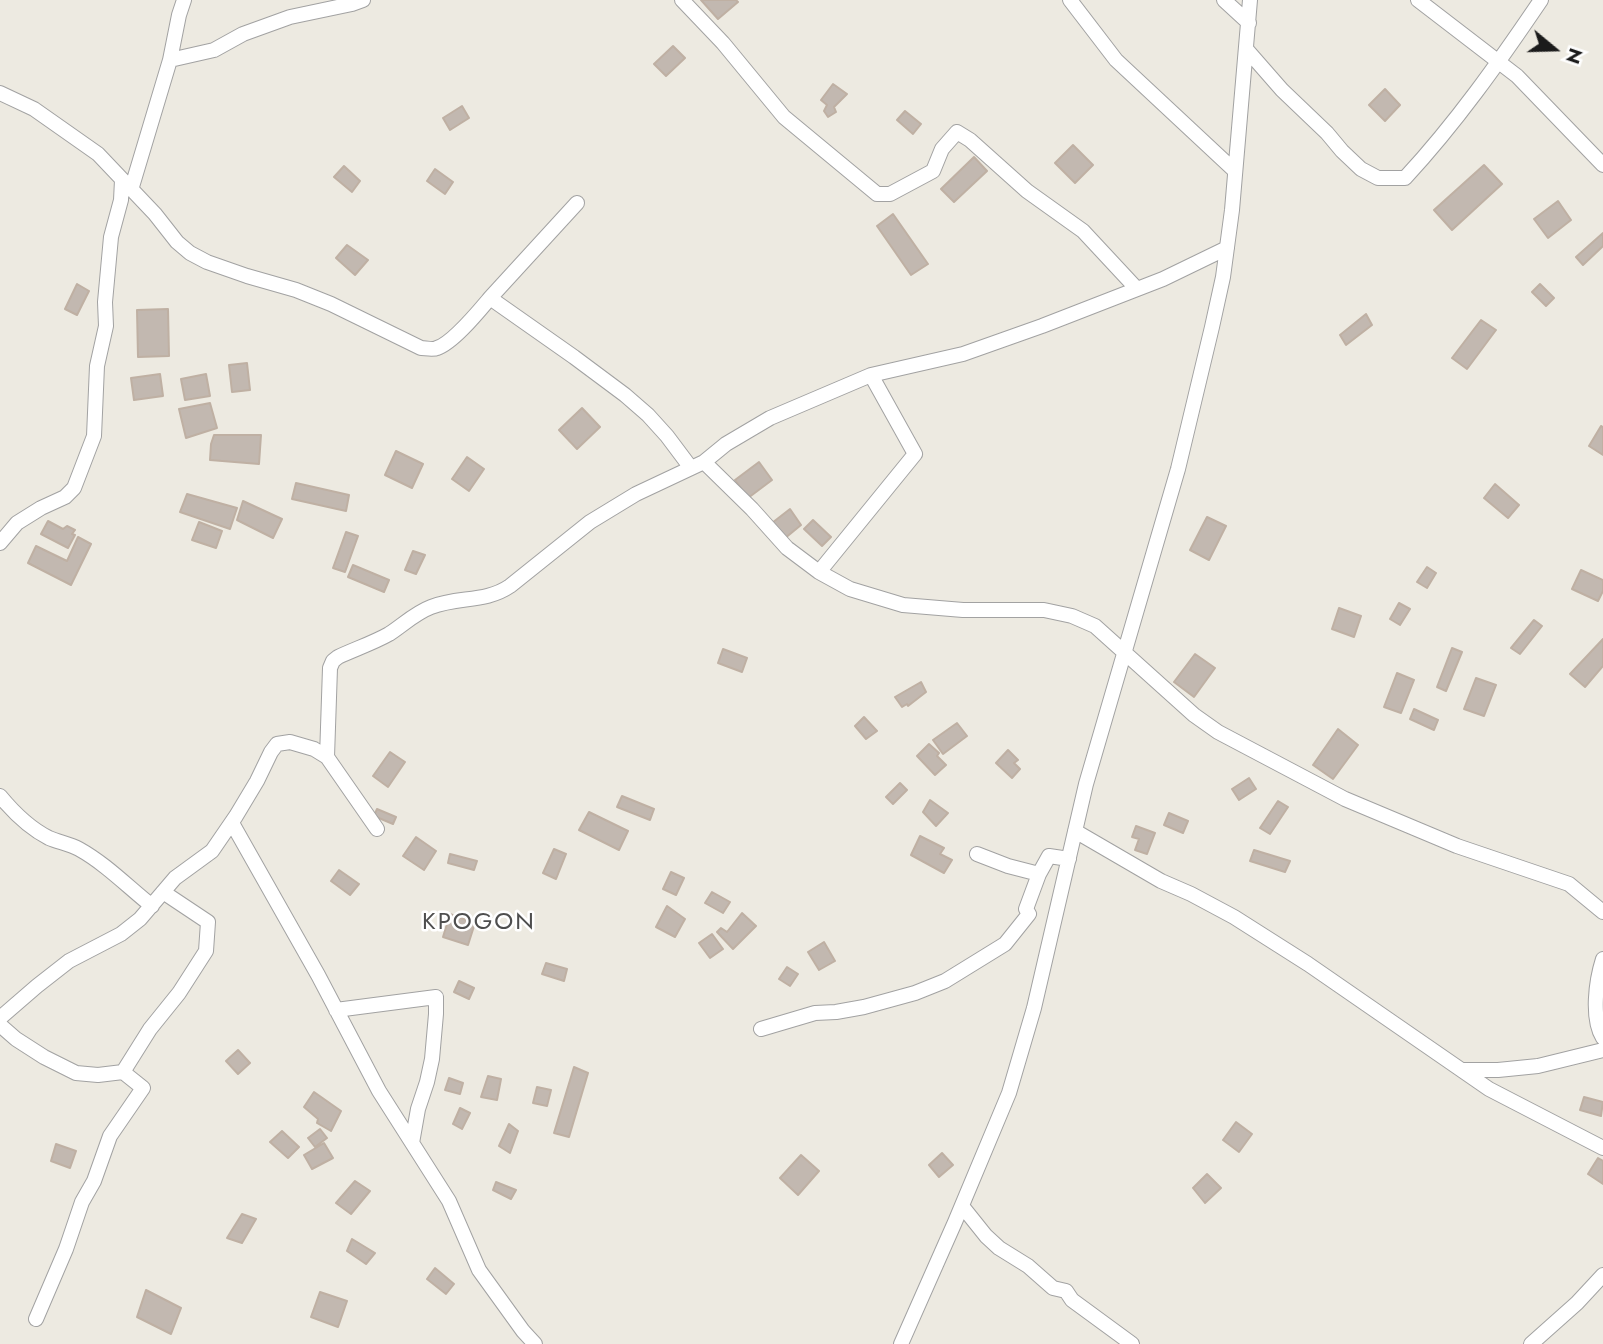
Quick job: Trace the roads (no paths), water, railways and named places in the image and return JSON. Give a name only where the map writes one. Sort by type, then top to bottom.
[{"type":"street","points":[[0,543],[17,523],[65,497],[74,488],[94,436],[97,366],[106,326],[104,302],[111,237],[121,200],[170,60],[184,0]]},
{"type":"street","points":[[170,60],[214,50],[243,34],[290,17],[363,0]]},
{"type":"street","points":[[682,0],[723,43],[784,117],[877,194],[890,194],[933,171],[942,149],[957,132],[970,140],[1027,191],[1083,231],[1137,289]]},
{"type":"street","points":[[1070,0],[1116,60],[1235,171]]},
{"type":"street","points":[[1224,0],[1249,23]]},
{"type":"street","points":[[901,1344],[1009,1093],[1034,1008],[1086,784],[1178,469],[1212,327],[1227,248],[1250,0]]},
{"type":"street","points":[[1418,0],[1517,76],[1603,165]]},
{"type":"street","points":[[1247,50],[1282,90],[1361,169],[1378,177],[1405,178],[1434,146],[1499,63],[1541,0]]},
{"type":"street","points":[[0,93],[34,108],[97,154],[190,253],[206,262],[296,290],[331,304],[421,348],[436,349],[452,338],[577,203]]},
{"type":"street","points":[[327,757],[330,668],[338,657],[389,634],[409,618],[431,607],[462,598],[498,594],[590,522],[636,494],[697,465],[770,418],[871,376],[964,354],[1042,326],[1137,289],[1227,248]]},
{"type":"street","points":[[490,298],[625,395],[697,465],[752,509],[787,548],[818,572],[850,589],[903,605],[963,610],[1044,610],[1095,626],[1194,715],[1218,732],[1345,799],[1457,846],[1569,884],[1603,912]]},
{"type":"street","points":[[818,572],[915,454],[871,376]]},
{"type":"street","points":[[0,1018],[69,961],[121,934],[140,919],[175,878],[212,851],[232,823],[277,744],[290,742],[314,748],[327,757],[377,829]]},
{"type":"street","points":[[0,796],[31,828],[78,849],[99,862],[152,906]]},
{"type":"street","points":[[232,823],[337,1010],[379,1091],[449,1201],[479,1270],[523,1331],[536,1344]]},
{"type":"street","points":[[1075,831],[1161,881],[1234,917],[1308,964],[1489,1089],[1603,1148]]},
{"type":"street","points":[[977,854],[1039,874]]},
{"type":"street","points":[[761,1029],[815,1013],[864,1007],[915,993],[945,981],[1005,944],[1029,914],[1026,909],[1049,856],[1069,859]]},
{"type":"street","points":[[123,1072],[206,951],[208,922],[163,892]]},
{"type":"street","points":[[1603,959],[1595,1013],[1603,1038]]},
{"type":"street","points":[[337,1010],[436,997],[432,1059],[412,1143]]},
{"type":"street","points":[[0,1025],[44,1057],[76,1073],[98,1075],[123,1072],[143,1088],[110,1136],[36,1319]]},
{"type":"street","points":[[1460,1070],[1538,1066],[1603,1050]]},
{"type":"street","points":[[962,1206],[986,1237],[999,1248],[1028,1266],[1053,1288],[1066,1291],[1072,1300],[1132,1344]]},
{"type":"street","points":[[1531,1344],[1577,1303],[1603,1275]]},
{"type":"district","name":"KPOGON","points":[[479,923]]}]
